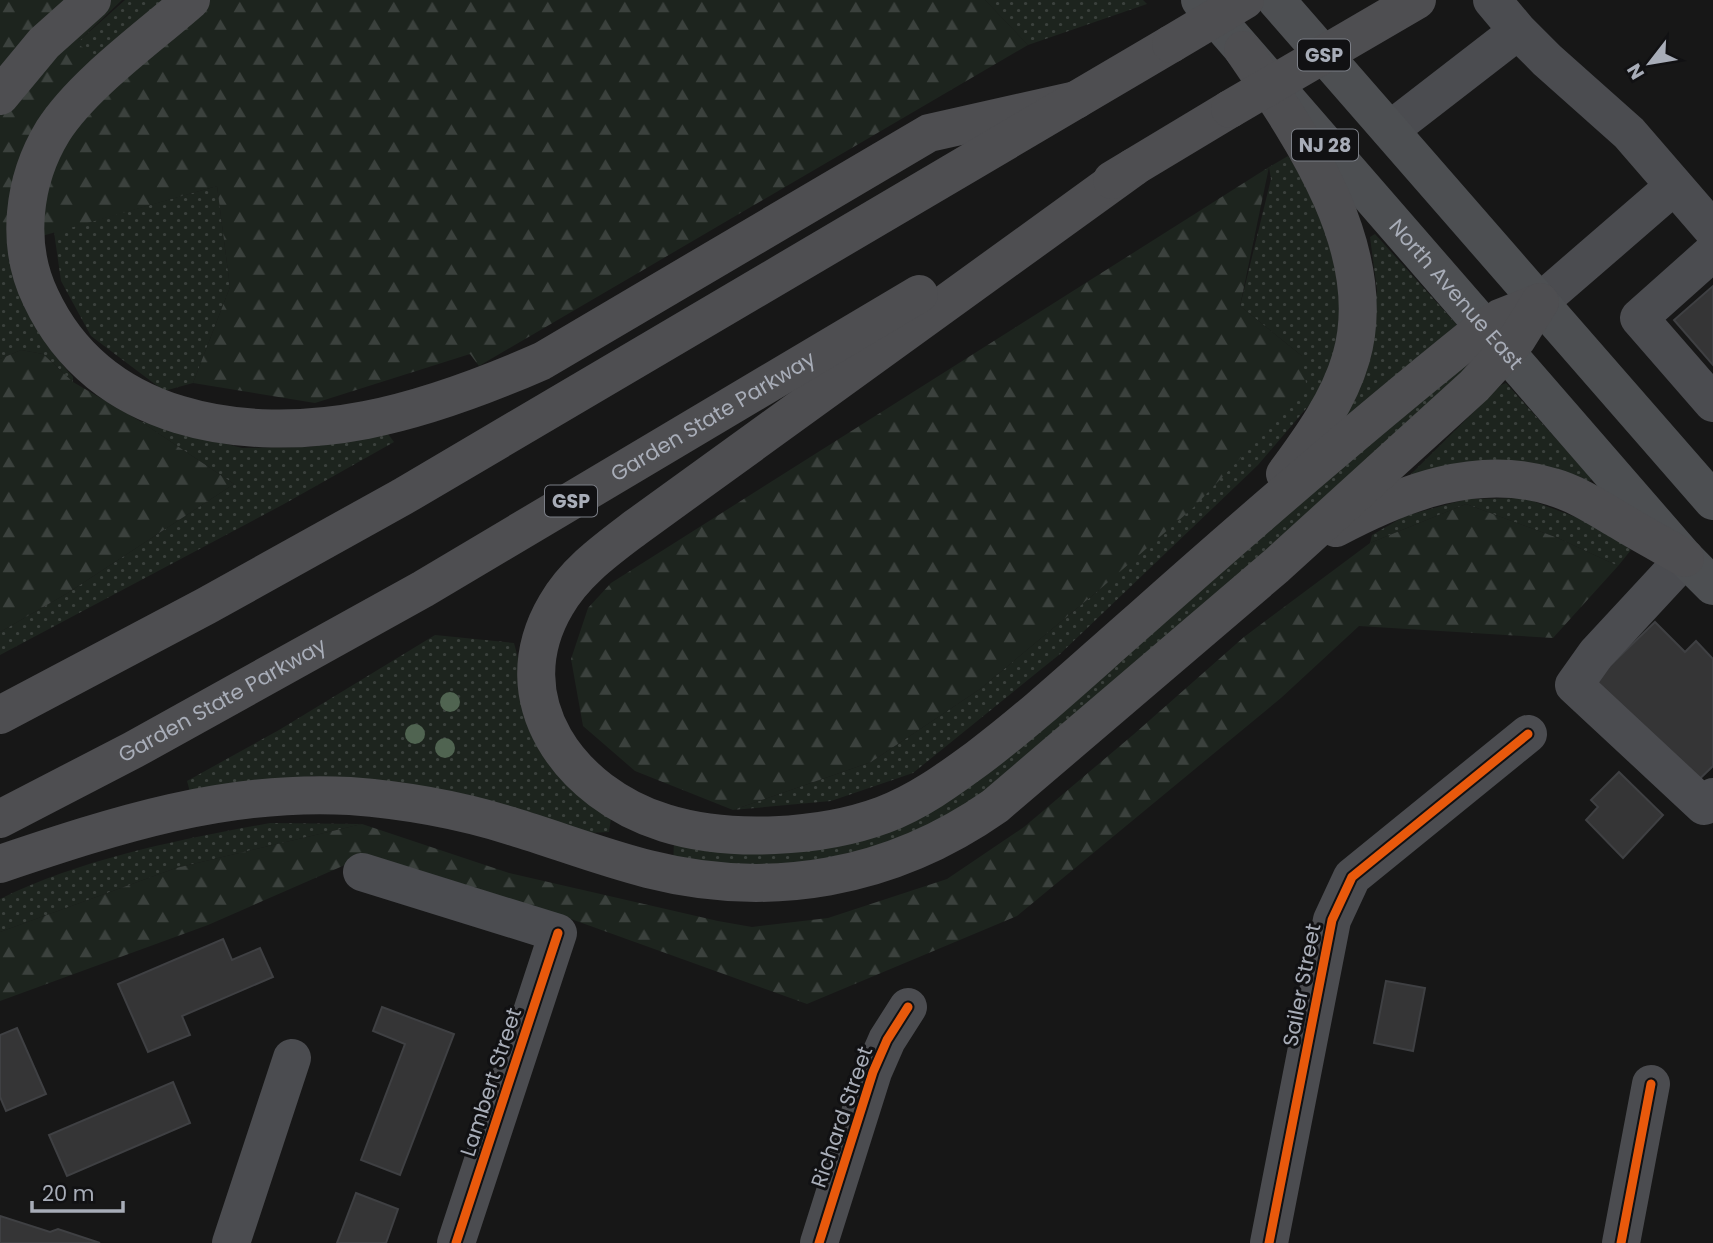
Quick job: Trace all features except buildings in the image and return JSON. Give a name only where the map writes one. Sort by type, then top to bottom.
[{"type":"highway","points":[[0,96],[26,62],[92,0]]},
{"type":"highway","points":[[191,0],[83,95],[54,130],[35,170],[25,212],[25,234],[31,274],[38,293],[57,330],[83,361],[98,375],[134,397],[177,414],[226,424],[305,428],[366,420],[434,402],[504,377],[542,361],[929,133],[1076,100]]},
{"type":"highway","points":[[0,715],[141,642],[414,490],[1245,0]]},
{"type":"highway","name":"Garden State Parkway","points":[[0,820],[145,744],[423,589],[1417,0]]},
{"type":"highway","points":[[1228,542],[1278,484],[1331,405],[1351,360],[1358,315],[1350,250],[1335,208],[1287,117],[1243,50]]},
{"type":"highway","points":[[1134,166],[635,528],[592,562],[565,591],[555,606],[541,639],[536,675],[542,713],[548,729],[569,761],[596,788],[630,810],[666,824],[710,832],[797,833],[865,821],[904,806],[982,755],[1027,719],[1406,390],[1495,340]]},
{"type":"highway","points":[[0,864],[161,814],[241,800],[316,795],[376,799],[454,811],[509,825],[632,865],[721,883],[769,884],[847,873],[924,847],[973,822],[995,806],[1276,566],[1474,386],[1495,340],[1519,309],[1539,302]]},
{"type":"highway","points":[[1276,566],[1326,533],[1383,505],[1436,485],[1485,478],[1531,482],[1574,495],[1685,558]]},
{"type":"main road","name":"North Avenue East","points":[[1200,0],[1685,558],[1713,586]]},
{"type":"main road","name":"NJ 28","points":[[1276,0],[1713,501]]},
{"type":"street","points":[[1492,0],[1518,31],[1629,133],[1713,230]]},
{"type":"street","points":[[1390,130],[1518,31]]},
{"type":"street","points":[[1539,302],[1674,186]]},
{"type":"street","points":[[1713,253],[1639,318],[1713,403]]},
{"type":"street","points":[[1685,558],[1596,654],[1574,685],[1709,801]]},
{"type":"street","name":"Sailer Street","points":[[1269,1243],[1332,919],[1352,877],[1528,734]]},
{"type":"street","name":"Lambert Street","points":[[362,872],[558,933],[456,1243]]},
{"type":"street","name":"Richard Street","points":[[819,1243],[873,1072],[887,1040],[908,1007]]},
{"type":"street","points":[[231,1243],[292,1058]]},
{"type":"street","points":[[1621,1243],[1651,1084]]},
{"type":"green space","points":[[0,0],[122,0],[77,43],[97,59],[194,0],[985,0],[1028,45],[479,366],[470,354],[315,403],[193,383],[230,287],[217,186],[0,248]]},
{"type":"green space","points":[[125,0],[168,0],[13,273],[30,317],[73,377],[73,382],[43,354],[21,350],[0,359],[0,140],[51,66]]},
{"type":"green space","points":[[985,0],[1143,0],[1147,4],[1028,45]]},
{"type":"green space","points":[[1288,156],[1310,189],[1335,246],[1345,301],[1333,377],[1258,465],[1060,654],[913,773],[831,801],[733,810],[871,762],[980,689],[1099,590],[1302,356],[1240,306],[1271,179],[1269,167]]},
{"type":"green space","points":[[1269,167],[1240,306],[1302,356],[1306,383],[1272,425],[1194,507],[980,689],[871,762],[733,810],[635,771],[583,726],[571,659],[588,608],[611,583]]},
{"type":"green space","points":[[217,186],[230,287],[193,383],[164,391],[91,336],[61,281],[54,232]]},
{"type":"green space","points":[[1375,234],[1458,326],[1344,426],[1339,419],[1364,379],[1377,290],[1370,237]]},
{"type":"green space","points":[[21,350],[43,354],[73,382],[140,421],[234,484],[66,594],[0,632],[0,359]]},
{"type":"green space","points":[[1466,365],[1473,373],[1073,732],[899,848],[816,866],[673,865],[674,842],[849,839],[1165,614]]},
{"type":"green space","points":[[1506,383],[1592,479],[1582,486],[1408,477],[1501,385]]},
{"type":"green space","points":[[140,421],[242,448],[309,447],[388,434],[394,442],[284,504],[0,655],[0,632],[66,594],[234,484]]},
{"type":"green space","points":[[1525,498],[1599,526],[1631,550],[1618,566],[1558,538],[1466,504],[1370,543],[1372,535],[1405,516],[1467,499]]},
{"type":"green space","points":[[1466,504],[1558,538],[1618,566],[1553,638],[1359,626],[1281,698],[1017,916],[807,1004],[557,914],[361,858],[208,925],[0,1001],[0,932],[176,868],[362,824],[509,873],[752,927],[828,918],[947,879],[1024,827],[1244,637],[1370,543]]},
{"type":"green space","points":[[435,635],[514,643],[521,669],[611,818],[609,832],[589,833],[381,786],[314,776],[190,792],[187,781],[279,730]]},
{"type":"green space","points":[[270,823],[362,824],[176,868],[0,932],[0,899],[32,885],[98,861],[132,852]]},
{"type":"cycle path","points":[[1269,1243],[1332,920],[1352,877],[1528,734]]},
{"type":"cycle path","points":[[456,1243],[558,933]]},
{"type":"cycle path","points":[[819,1243],[873,1072],[887,1040],[908,1007]]},
{"type":"cycle path","points":[[1621,1243],[1651,1084]]}]
